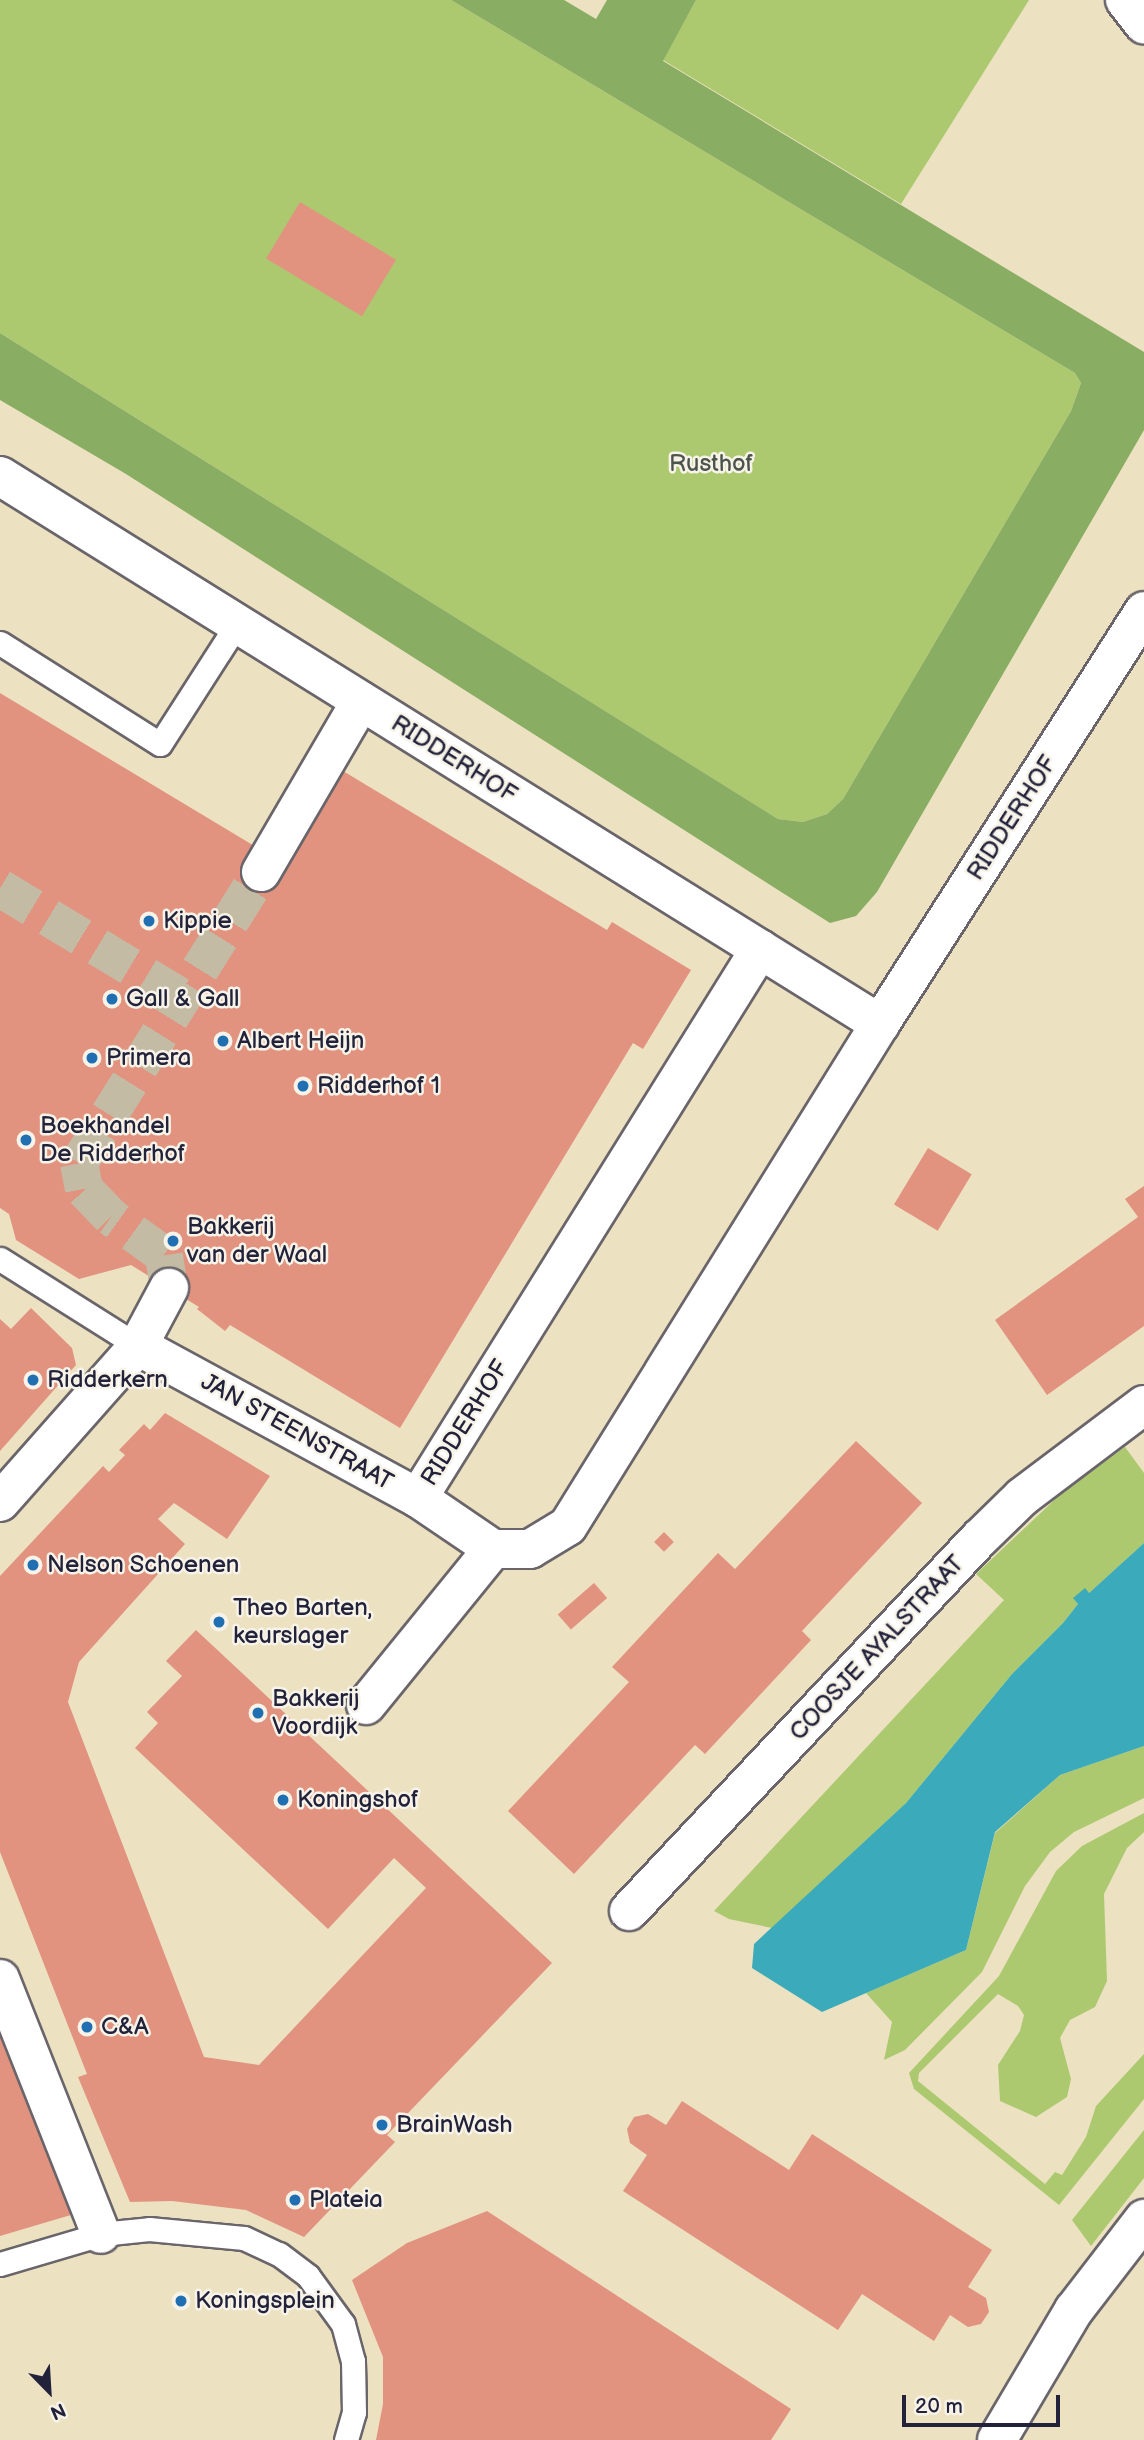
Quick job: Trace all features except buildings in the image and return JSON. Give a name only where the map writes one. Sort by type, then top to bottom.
[{"type":"street","points":[[1125,0],[1144,24]]},
{"type":"street","name":"RIDDERHOF","points":[[0,476],[880,1024]]},
{"type":"street","name":"RIDDERHOF","points":[[760,949],[418,1498],[493,1549],[530,1549],[568,1526],[880,1024],[1144,611]]},
{"type":"street","points":[[261,872],[361,701]]},
{"type":"street","points":[[0,1502],[138,1346],[170,1288]]},
{"type":"street","name":"JAN STEENSTRAAT","points":[[138,1346],[418,1498]]},
{"type":"street","name":"COOSJE AYALSTRAAT","points":[[629,1911],[1022,1497],[1144,1405]]},
{"type":"street","points":[[366,1705],[493,1549]]},
{"type":"street","points":[[0,1979],[100,2234]]},
{"type":"street","points":[[997,2440],[1074,2310],[1144,2219]]},
{"type":"lane","points":[[0,643],[160,744],[237,624]]},
{"type":"lane","name":"JAN STEENSTRAAT","points":[[0,1259],[138,1346]]},
{"type":"lane","points":[[0,2264],[100,2234],[149,2229],[244,2238],[279,2254],[308,2276],[343,2324],[353,2361],[355,2412],[346,2440]]},
{"type":"green space","name":"Rusthof","points":[[0,0],[451,0],[1075,373],[1081,383],[1071,411],[843,799],[827,814],[803,822],[778,819],[0,333]]},
{"type":"green space","points":[[451,0],[564,0],[596,19],[607,0],[696,0],[663,61],[1144,352],[1144,430],[877,892],[856,916],[830,923],[126,474],[0,400],[0,333],[778,819],[803,822],[827,814],[843,799],[1071,411],[1081,383],[1075,373]]},
{"type":"green space","points":[[696,0],[1029,0],[901,204],[663,60]]},
{"type":"green space","points":[[1125,1447],[1144,1473],[1144,1543],[1089,1593],[1074,1598],[1078,1604],[1063,1623],[1012,1674],[906,1803],[772,1928],[729,1919],[714,1911],[1004,1600],[976,1574],[1065,1490]]},
{"type":"green space","points":[[1144,1746],[1144,1798],[1074,1832],[1050,1852],[1025,1886],[982,1972],[905,2050],[884,2060],[892,2022],[866,1993],[966,1950],[995,1833],[1060,1775]]},
{"type":"green space","points":[[1144,1813],[1144,1832],[1127,1848],[1104,1894],[1107,1981],[1095,2007],[1070,2020],[1060,2038],[1071,2079],[1067,2097],[1036,2117],[1000,2101],[998,2065],[1020,2031],[1024,2015],[1018,2006],[998,1994],[919,2073],[918,2081],[1045,2184],[1055,2172],[1062,2175],[1086,2137],[1096,2106],[1144,2054],[1144,2099],[1059,2205],[914,2089],[909,2073],[999,1976],[1056,1871],[1082,1846]]},
{"type":"green space","points":[[1144,2130],[1144,2178],[1091,2246],[1072,2220]]},
{"type":"water","points":[[1144,1543],[1144,1746],[1060,1775],[995,1832],[966,1950],[822,2012],[752,1968],[754,1944],[906,1803],[1012,1674],[1063,1623],[1078,1604],[1073,1598],[1085,1588],[1089,1593]]},
{"type":"tunnel","points":[[169,1288],[164,1255],[111,1217],[84,1189],[79,1163],[261,872]]},
{"type":"tunnel","points":[[0,888],[182,998]]},
{"type":"place","name":"Kippie","points":[[149,921]]},
{"type":"place","name":"Gall & Gall","points":[[112,999]]},
{"type":"place","name":"Albert Heijn","points":[[223,1041]]},
{"type":"place","name":"Primera","points":[[92,1058]]},
{"type":"place","name":"Ridderhof 1","points":[[303,1086]]},
{"type":"place","name":"Boekhandel De Ridderhof","points":[[26,1140]]},
{"type":"place","name":"Bakkerij van der Waal","points":[[173,1241]]},
{"type":"place","name":"Ridderkern","points":[[33,1380]]},
{"type":"place","name":"Nelson Schoenen","points":[[33,1565]]},
{"type":"place","name":"Theo Barten, keurslager","points":[[219,1622]]},
{"type":"place","name":"Bakkerij Voordijk","points":[[258,1713]]},
{"type":"place","name":"Koningshof","points":[[283,1800]]},
{"type":"place","name":"C&A","points":[[87,2027]]},
{"type":"place","name":"BrainWash","points":[[382,2125]]},
{"type":"place","name":"Plateia","points":[[295,2200]]},
{"type":"place","name":"Koningsplein","points":[[181,2301]]}]
